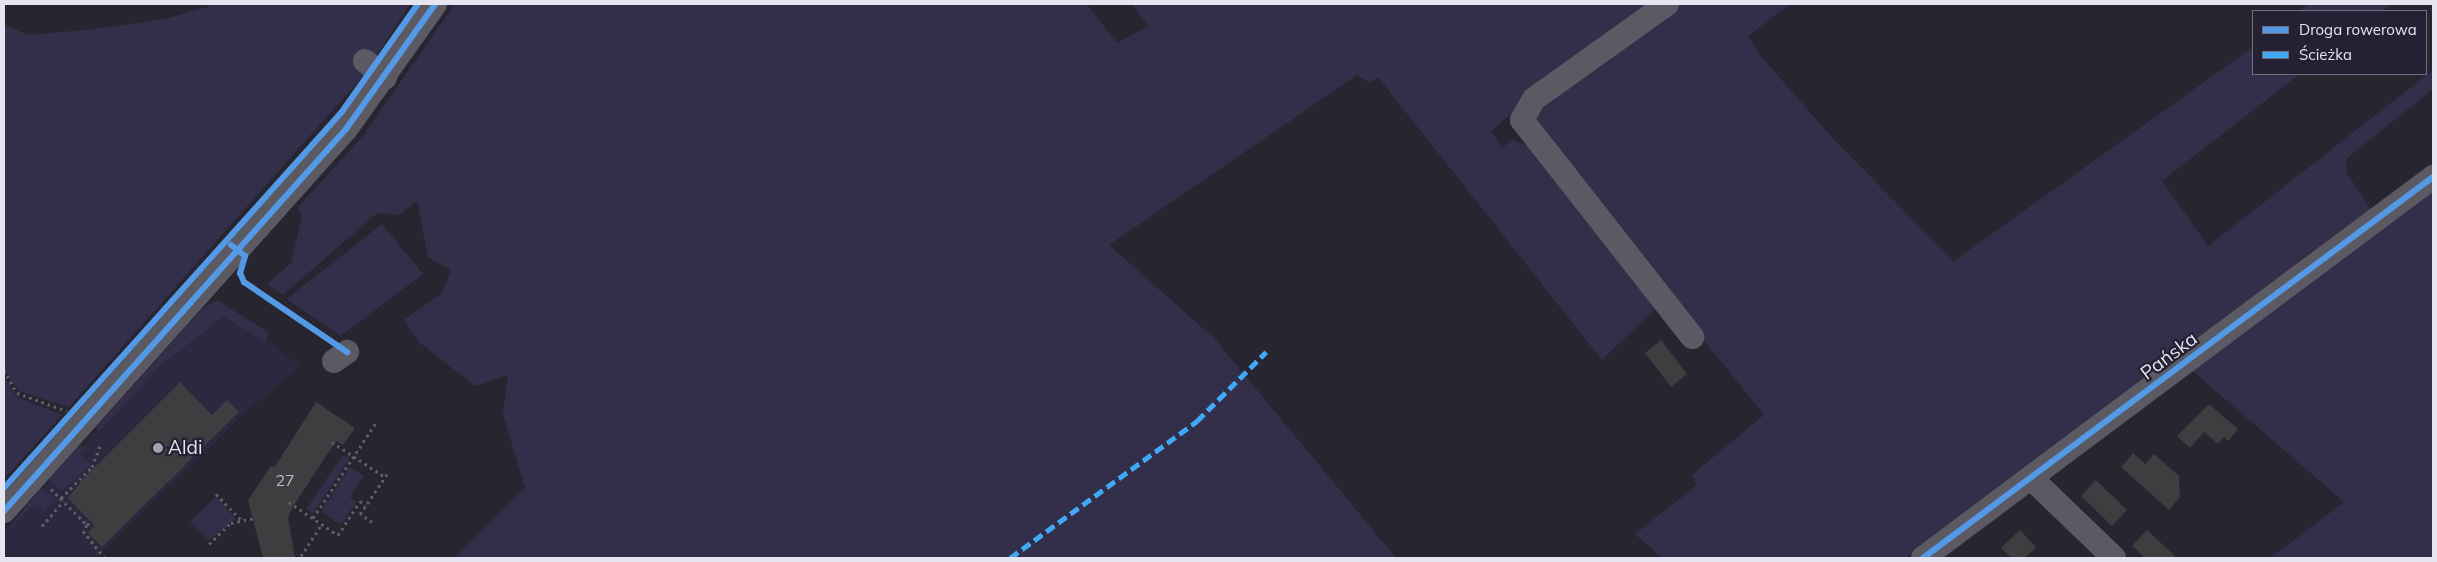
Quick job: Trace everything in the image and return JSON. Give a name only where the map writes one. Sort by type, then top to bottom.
[{"type":"street","points":[[4,511],[346,129],[385,77],[434,4]]},
{"type":"street","points":[[1667,4],[1534,99],[1522,120],[1692,337]]},
{"type":"street","points":[[364,61],[385,77]]},
{"type":"street","name":"Pańska","points":[[1923,558],[2433,177]]},
{"type":"street","points":[[2031,478],[2114,558]]},
{"type":"path","points":[[4,370],[17,393],[72,413]]},
{"type":"path","points":[[313,518],[378,421]]},
{"type":"path","points":[[332,442],[385,477]]},
{"type":"path","points":[[42,526],[92,467],[101,444]]},
{"type":"path","points":[[372,522],[360,514],[388,473]]},
{"type":"path","points":[[49,487],[87,525]]},
{"type":"path","points":[[216,494],[241,520]]},
{"type":"path","points":[[64,501],[70,500]]},
{"type":"path","points":[[289,502],[338,535],[360,501],[366,505]]},
{"type":"path","points":[[208,544],[223,529],[241,520],[255,518]]},
{"type":"path","points":[[91,521],[84,530],[93,547],[104,558]]},
{"type":"path","points":[[300,556],[322,524]]},
{"type":"path","points":[[93,547],[97,542]]},
{"type":"shaded area","points":[[217,4],[410,4],[364,75],[69,407],[19,391],[4,369],[4,24],[27,35],[95,29],[165,19]]},
{"type":"shaded area","points":[[455,4],[1087,4],[1117,43],[1148,26],[1132,4],[1790,4],[1748,36],[1759,54],[1837,143],[1954,261],[2252,48],[2252,75],[2299,75],[2162,181],[2208,246],[2433,70],[2433,89],[2346,159],[2347,173],[2373,213],[1906,558],[1662,558],[1635,534],[1697,485],[1692,475],[1764,415],[1662,288],[1525,102],[1491,131],[1502,148],[1512,140],[1534,148],[1659,305],[1602,360],[1378,77],[1370,83],[1357,75],[1109,245],[1214,338],[1396,558],[455,558],[525,488],[503,414],[508,375],[475,386],[420,343],[404,320],[442,293],[451,270],[428,257],[417,201],[399,215],[377,213],[283,295],[267,284],[291,263],[302,216],[298,207],[362,137]]},
{"type":"shaded area","points":[[2309,4],[2392,4],[2383,10],[2300,10]]},
{"type":"shaded area","points":[[2433,190],[2433,558],[2270,558],[2344,502],[2188,367]]},
{"type":"shaded area","points":[[382,224],[423,274],[341,336],[287,299]]},
{"type":"shaded area","points":[[217,300],[269,333],[265,342],[224,316],[160,366],[99,432],[96,427],[202,309]]},
{"type":"shaded area","points":[[217,308],[260,334],[300,366],[244,414],[96,558],[4,558],[4,532],[168,355]]},
{"type":"shaded area","points":[[4,376],[17,397],[62,415],[4,479]]},
{"type":"shaded area","points":[[77,447],[86,447],[80,454],[91,465],[61,491],[49,479]]},
{"type":"shaded area","points":[[342,456],[350,458],[312,515],[307,508]]},
{"type":"shaded area","points":[[350,467],[364,476],[350,497],[356,502],[341,525],[321,511]]},
{"type":"shaded area","points":[[41,488],[56,500],[44,512],[35,503],[4,534]]},
{"type":"shaded area","points":[[216,497],[236,519],[209,540],[190,522]]},
{"type":"building","points":[[1661,340],[1687,374],[1671,387],[1645,353]]},
{"type":"building","name":"Aldi","points":[[180,382],[212,415],[227,400],[239,412],[102,547],[88,533],[94,525],[68,498],[83,479]]},
{"type":"building","points":[[316,402],[355,428],[343,445],[336,441],[292,508],[288,518],[295,558],[263,558],[248,500],[271,466],[274,468]]},
{"type":"building","points":[[2209,404],[2238,429],[2228,441],[2224,437],[2218,444],[2204,432],[2190,448],[2177,436]]},
{"type":"building","points":[[2133,453],[2145,464],[2154,454],[2179,476],[2180,497],[2169,510],[2121,467]]},
{"type":"building","points":[[2096,480],[2127,510],[2112,526],[2081,496]]},
{"type":"building","points":[[2020,530],[2036,547],[2025,558],[2011,558],[2001,548]]},
{"type":"building","points":[[2147,530],[2177,558],[2145,558],[2132,546]]},
{"type":"marked path","points":[[1010,558],[1197,421],[1266,352]]},
{"type":"cycle path","points":[[4,488],[341,113],[418,4]]},
{"type":"cycle path","points":[[4,511],[346,129],[435,4]]},
{"type":"cycle path","points":[[1923,558],[2433,177]]},
{"type":"cycle path","points":[[231,245],[245,256],[240,273],[244,282],[347,352]]},
{"type":"place","name":"Aldi","points":[[158,448]]}]
